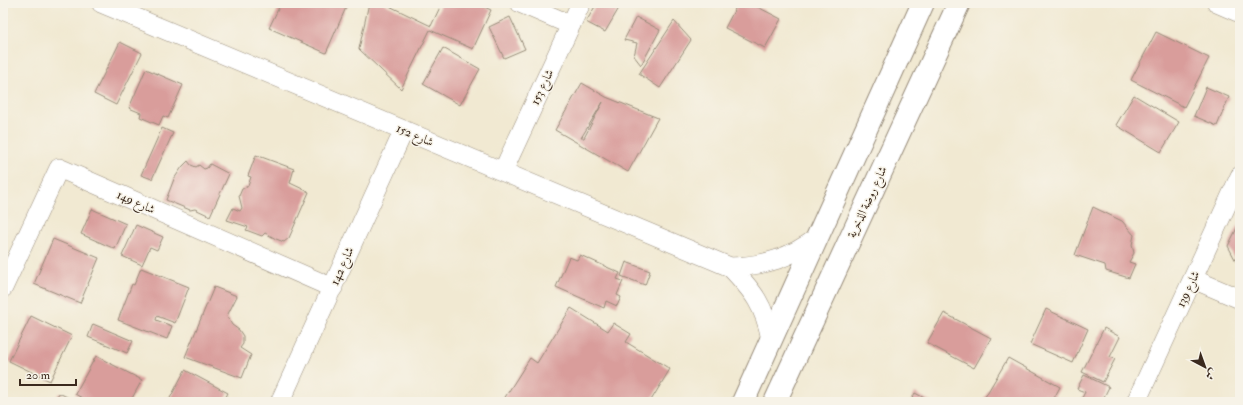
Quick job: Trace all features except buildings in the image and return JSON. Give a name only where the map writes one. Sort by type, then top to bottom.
[{"type":"street","name":"شارع 152","points":[[101,3],[130,8],[404,130],[730,267],[754,293],[762,307],[768,323],[771,340]]},
{"type":"street","points":[[520,3],[571,25]]},
{"type":"street","name":"شارع 153","points":[[503,171],[581,3]]},
{"type":"street","points":[[743,402],[923,3]]},
{"type":"street","name":"شارع روضة الذخرية","points":[[775,402],[959,3]]},
{"type":"street","points":[[1217,3],[1240,13]]},
{"type":"street","name":"شارع 142","points":[[280,402],[404,130]]},
{"type":"street","name":"شارع 149","points":[[3,288],[59,168],[333,288]]},
{"type":"street","name":"شارع 139","points":[[1136,402],[1240,176]]},
{"type":"street","name":"شارع 152","points":[[730,267],[762,265],[777,260],[805,247],[818,237]]},
{"type":"street","points":[[1193,279],[1240,299]]}]
